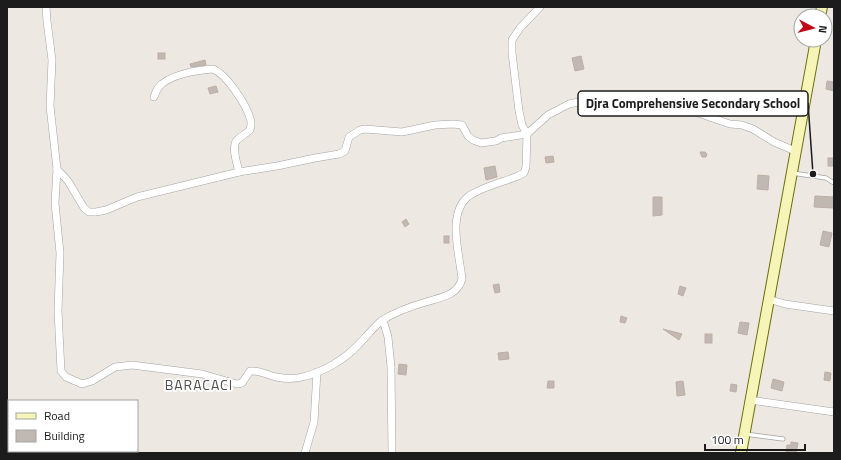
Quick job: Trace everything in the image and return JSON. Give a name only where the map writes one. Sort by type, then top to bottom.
[{"type":"main road","points":[[741,453],[814,48]]},
{"type":"street","points":[[46,7],[52,60],[50,106],[57,169],[55,203],[60,253],[58,332],[61,371],[66,377],[82,384],[92,382],[115,367],[132,365],[202,374],[237,384],[242,383],[250,371],[257,371],[276,377],[293,378],[308,376],[325,369],[341,359],[358,345],[367,334],[383,320],[413,306],[441,298],[460,287],[462,279],[456,231],[460,208],[468,197],[524,173],[526,167],[527,134],[522,125],[519,111],[512,40],[515,34],[540,7]]},
{"type":"street","points":[[154,97],[157,89],[162,84],[169,79],[180,75],[213,69],[221,74],[239,96],[251,119],[250,130],[235,144],[235,153],[239,172]]},
{"type":"street","points":[[57,169],[68,181],[84,208],[89,212],[96,212],[106,210],[137,197],[239,172],[339,154],[345,151],[349,136],[360,130],[365,129],[402,132],[421,127],[453,124],[462,125],[468,136],[473,140],[481,143],[496,141],[500,138],[527,134],[548,114],[561,107],[575,102],[608,96],[649,106],[695,112],[730,124],[742,125],[753,129],[774,142],[795,151]]},
{"type":"street","points":[[768,299],[785,304],[834,311]]},
{"type":"street","points":[[383,320],[388,337],[391,367],[392,453]]},
{"type":"street","points":[[305,453],[314,422],[317,372]]},
{"type":"street","points":[[750,400],[834,412]]},
{"type":"lane","points":[[791,173],[826,178],[834,183]]},
{"type":"lane","points":[[744,434],[783,439]]},
{"type":"building","points":[[158,53],[165,53],[165,59],[158,59]]},
{"type":"building","points":[[581,56],[584,69],[575,71],[572,58]]},
{"type":"building","points":[[205,60],[206,65],[191,67],[190,64]]},
{"type":"building","points":[[827,81],[834,82],[834,91],[826,89]]},
{"type":"building","points":[[216,86],[218,92],[210,94],[208,88]]},
{"type":"building","points":[[700,152],[705,152],[707,154],[706,157],[702,157]]},
{"type":"building","points":[[553,156],[554,162],[546,163],[545,157]]},
{"type":"building","points":[[828,158],[834,158],[834,166],[828,166]]},
{"type":"building","points":[[495,166],[497,177],[486,180],[484,168]]},
{"type":"building","points":[[758,175],[769,176],[768,190],[757,189]]},
{"type":"building","points":[[815,196],[834,197],[834,208],[814,207]]},
{"type":"building","points":[[653,197],[662,197],[662,215],[653,216]]},
{"type":"building","points":[[406,219],[409,224],[405,227],[402,222]]},
{"type":"building","points":[[823,231],[832,233],[829,247],[820,245]]},
{"type":"building","points":[[444,236],[449,236],[449,243],[444,243]]},
{"type":"building","points":[[499,284],[500,292],[495,293],[493,285]]},
{"type":"building","points":[[680,286],[686,288],[683,296],[678,294]]},
{"type":"building","points":[[621,316],[627,318],[625,323],[620,322]]},
{"type":"building","points":[[740,322],[749,323],[747,335],[738,333]]},
{"type":"building","points":[[663,329],[682,334],[679,340]]},
{"type":"building","points":[[705,334],[712,334],[712,343],[705,343]]},
{"type":"building","points":[[508,352],[509,359],[499,360],[498,353]]},
{"type":"building","points":[[399,364],[407,365],[406,375],[398,374]]},
{"type":"building","points":[[825,372],[831,373],[830,381],[824,380]]},
{"type":"building","points":[[773,379],[784,382],[782,391],[771,388]]},
{"type":"building","points":[[548,381],[554,381],[554,388],[547,388]]},
{"type":"building","points":[[683,381],[685,395],[677,396],[676,382]]},
{"type":"building","points":[[731,384],[737,385],[736,392],[730,391]]},
{"type":"building","points":[[791,442],[798,443],[796,453],[786,452],[787,445],[791,445]]},
{"type":"place","name":"Djra Comprehensive Secondary School","points":[[813,174]]},
{"type":"district","name":"BARACACI","points":[[199,384]]}]
